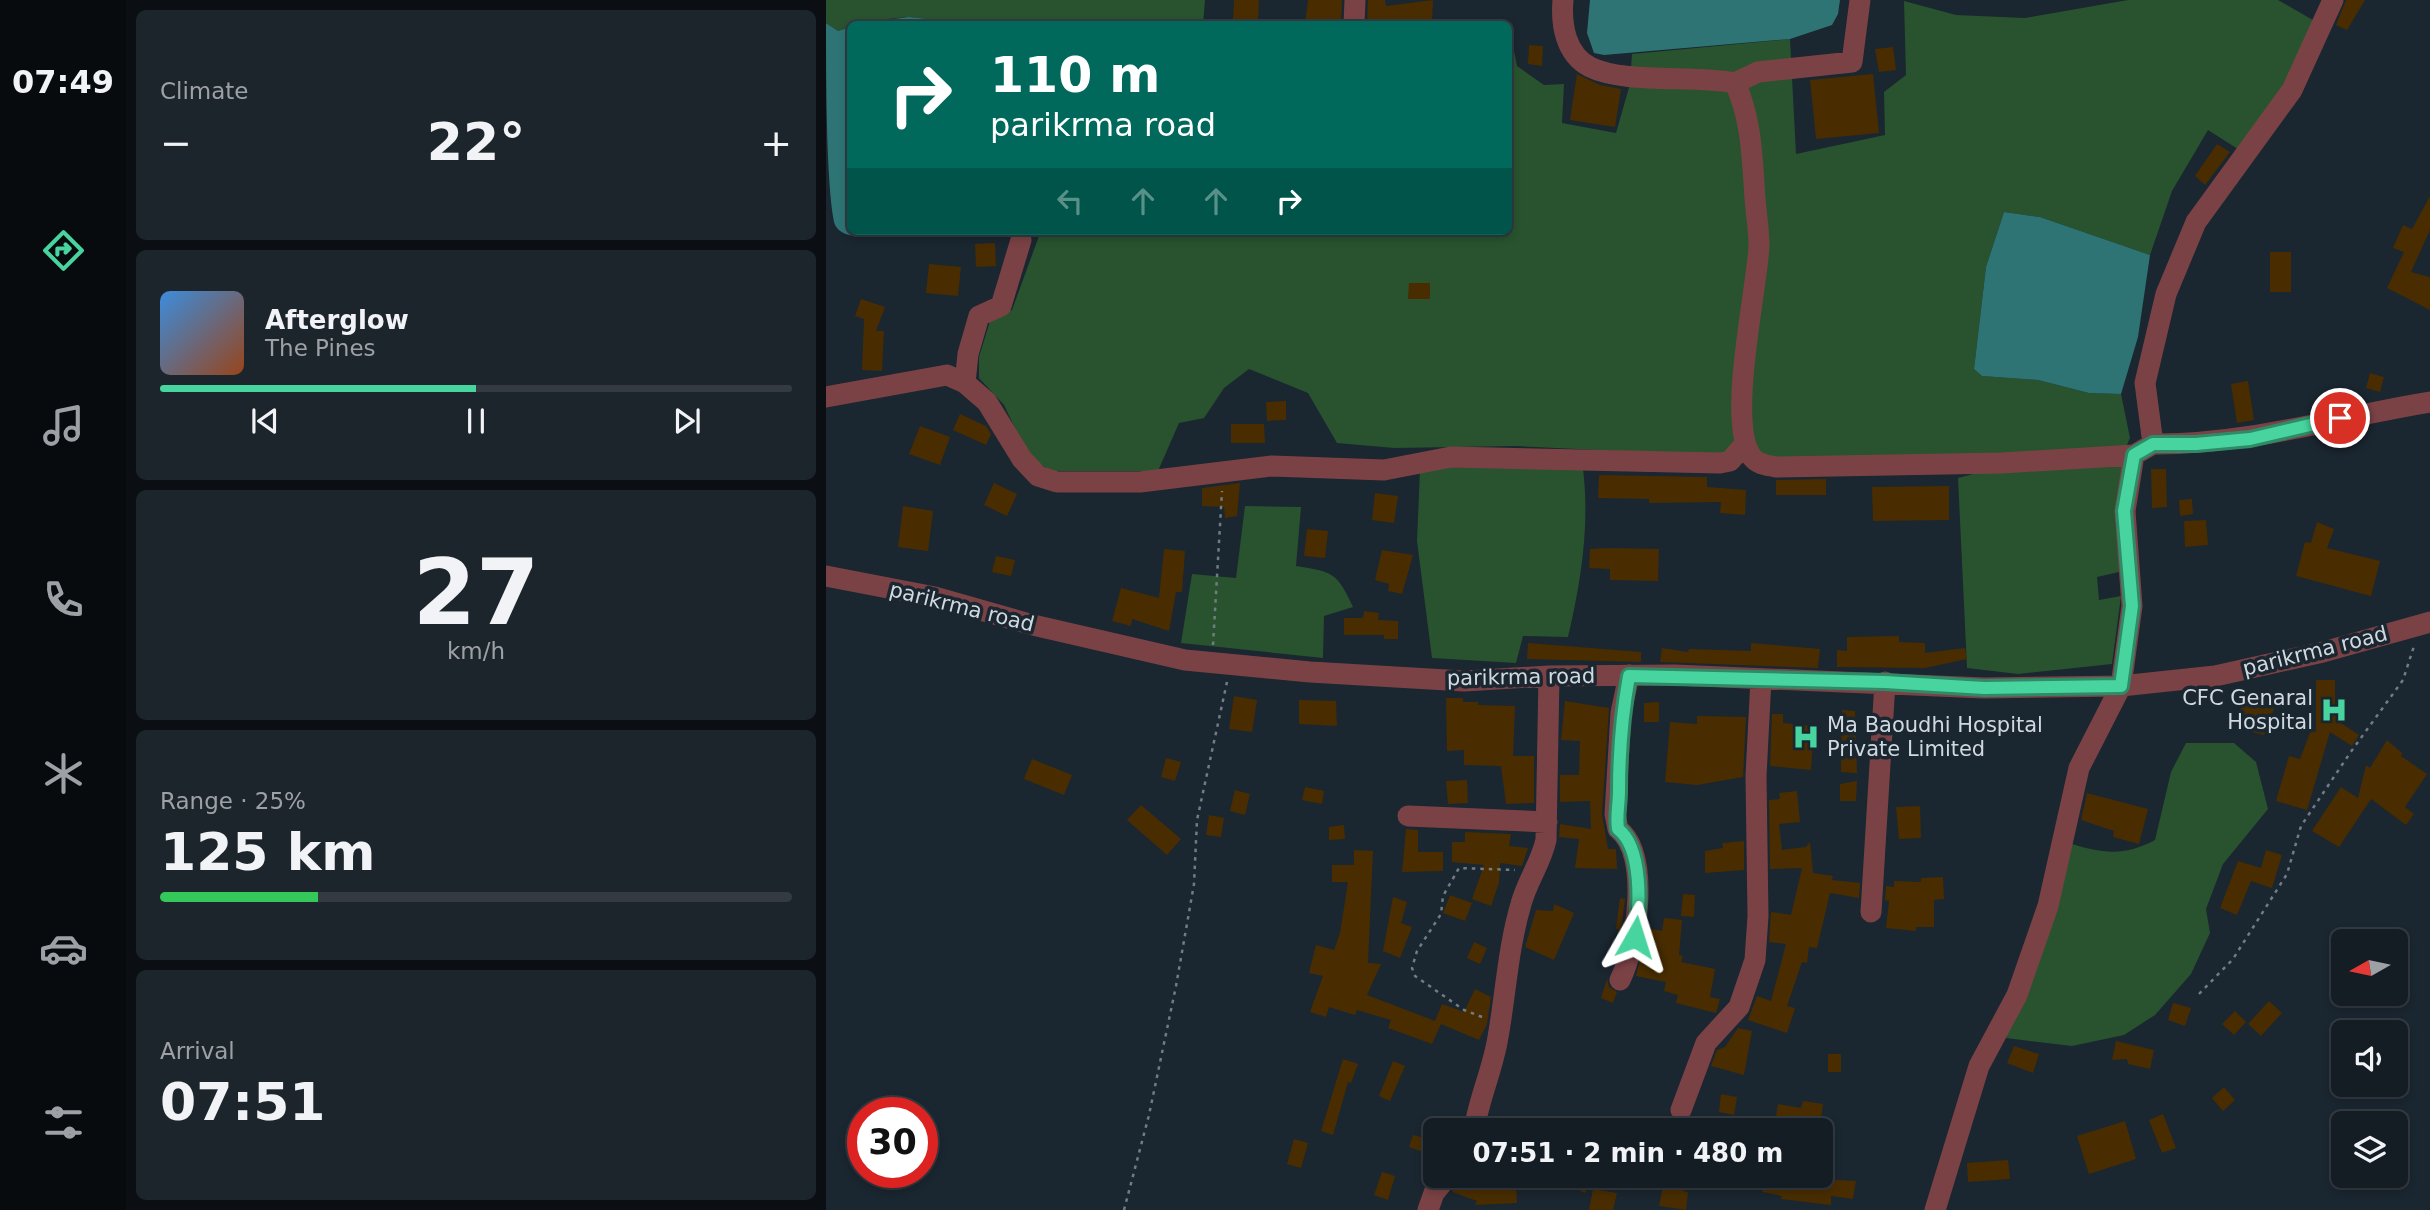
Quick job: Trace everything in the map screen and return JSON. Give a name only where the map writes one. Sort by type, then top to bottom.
[{"type":"street","points":[[1354,21],[1355,0]]},
{"type":"street","points":[[1563,0],[1565,39],[1589,66],[1628,75],[1714,79],[1735,83],[1758,72],[1852,62],[1860,0]]},
{"type":"street","points":[[2153,444],[2145,383],[2166,294],[2196,222],[2292,90],[2333,0]]},
{"type":"street","points":[[1735,83],[1750,122],[1759,245],[1742,373],[1745,444],[1752,458],[1761,464],[1776,467],[2002,463],[2134,455],[2153,444],[2196,444],[2250,439],[2363,413],[2430,402]]},
{"type":"street","points":[[965,383],[968,354],[979,316],[1000,306],[1021,240]]},
{"type":"street","points":[[826,397],[947,375],[965,383],[987,402],[1022,458],[1038,476],[1057,482],[1093,484],[1140,482],[1223,470],[1272,467],[1384,470],[1451,457],[1720,463],[1730,461],[1745,444]]},
{"type":"street","points":[[1935,1210],[1979,1066],[2017,995],[2048,906],[2079,768],[2105,711],[2121,686],[2132,606],[2124,511],[2134,455]]},
{"type":"street","name":"parikrma road","points":[[826,576],[935,597],[1033,625],[1185,660],[1310,672],[1464,681],[1549,676],[1629,676],[1885,682],[1984,688],[2121,686],[2215,676],[2323,652],[2421,624]]},
{"type":"street","points":[[1476,1118],[1500,1024],[1507,957],[1522,901],[1536,872],[1546,840],[1549,676]]},
{"type":"street","points":[[1620,979],[1635,937],[1639,900],[1634,857],[1627,836],[1618,829],[1615,814],[1619,793],[1617,764],[1621,713],[1629,676]]},
{"type":"street","points":[[1681,1110],[1706,1043],[1740,1007],[1755,960],[1759,916],[1756,776],[1761,679]]},
{"type":"street","points":[[1871,912],[1885,682]]},
{"type":"street","points":[[1408,816],[1546,822]]},
{"type":"street","points":[[1428,1210],[1438,1188]]},
{"type":"path","points":[[1124,1210],[1149,1115],[1176,986],[1194,884],[1197,820],[1218,734],[1223,470]]},
{"type":"path","points":[[2199,994],[2233,959],[2287,874],[2301,827],[2350,752],[2403,680],[2421,624]]},
{"type":"path","points":[[1500,1024],[1464,1010],[1415,976],[1412,968],[1417,951],[1441,914],[1443,896],[1459,868],[1536,872]]},
{"type":"shaded area","points":[[826,0],[1205,0],[1203,21],[947,21],[909,17],[847,21],[847,28],[838,31],[826,23]]},
{"type":"shaded area","points":[[1590,0],[1840,0],[1838,14],[1832,25],[1790,39],[1604,55],[1594,53],[1587,33]]},
{"type":"shaded area","points":[[2128,0],[2278,0],[2318,23],[2287,83],[2244,153],[2208,130],[2172,191],[2150,255],[2040,217],[2004,212],[1986,267],[1974,369],[1982,376],[2038,380],[2089,393],[2121,394],[2130,438],[2123,454],[1787,459],[1516,446],[1394,448],[1337,443],[1308,393],[1249,369],[1224,388],[1204,418],[1179,423],[1158,471],[1051,471],[1028,456],[1004,405],[979,378],[979,357],[990,321],[1012,310],[1041,235],[1512,235],[1512,41],[1517,66],[1544,85],[1564,84],[1562,123],[1616,133],[1630,84],[1632,54],[1790,39],[1796,154],[1885,135],[1884,92],[1906,75],[1904,1],[1956,15],[2025,18]]},
{"type":"shaded area","points":[[909,17],[947,21],[879,21]]},
{"type":"shaded area","points":[[826,23],[838,31],[847,28],[847,234],[835,225],[827,128]]},
{"type":"shaded area","points":[[2004,212],[2040,217],[2150,255],[2138,337],[2121,394],[2089,393],[2038,380],[1982,376],[1974,369],[1986,267]]},
{"type":"shaded area","points":[[849,235],[1041,235],[1039,236]]},
{"type":"shaded area","points":[[1487,457],[1583,469],[1585,532],[1577,595],[1568,637],[1523,636],[1516,663],[1432,658],[1417,541],[1420,470]]},
{"type":"shaded area","points":[[2122,462],[2119,572],[2097,577],[2099,600],[2121,596],[2112,664],[2018,674],[1967,668],[1958,478],[1988,470]]},
{"type":"shaded area","points":[[1245,506],[1301,507],[1296,566],[1326,572],[1343,587],[1353,607],[1324,616],[1323,658],[1181,643],[1192,574],[1236,578]]},
{"type":"shaded area","points":[[2186,743],[2234,743],[2256,762],[2268,809],[2223,864],[2206,909],[2210,933],[2191,974],[2155,1015],[2124,1035],[2072,1046],[2006,1038],[2068,843],[2112,852],[2133,849],[2155,840],[2171,772]]},
{"type":"building","points":[[1234,0],[1259,0],[1258,21],[1233,21]]},
{"type":"building","points":[[1308,0],[1342,0],[1341,21],[1305,21]]},
{"type":"building","points":[[1368,0],[1385,0],[1386,6],[1433,0],[1432,21],[1367,21]]},
{"type":"building","points":[[2346,0],[2365,0],[2347,30],[2336,25]]},
{"type":"building","points":[[1529,45],[1543,46],[1542,66],[1528,64]]},
{"type":"building","points":[[1893,47],[1896,70],[1879,72],[1875,49]]},
{"type":"building","points":[[1577,74],[1600,85],[1621,89],[1615,127],[1570,120]]},
{"type":"building","points":[[1873,74],[1879,133],[1816,139],[1810,80]]},
{"type":"building","points":[[2217,144],[2230,152],[2205,185],[2195,176]]},
{"type":"building","points":[[2430,196],[2430,230],[2411,272],[2430,277],[2430,310],[2387,288],[2404,252],[2393,248],[2403,225],[2412,229]]},
{"type":"building","points":[[995,243],[996,266],[976,267],[975,244]]},
{"type":"building","points":[[2270,252],[2291,252],[2291,292],[2270,292]]},
{"type":"building","points":[[929,264],[961,267],[958,296],[926,293]]},
{"type":"building","points":[[1409,283],[1430,283],[1430,299],[1408,299]]},
{"type":"building","points":[[861,299],[885,307],[876,331],[884,331],[882,371],[862,370],[864,319],[855,316]]},
{"type":"building","points":[[2370,373],[2384,377],[2380,392],[2366,388]]},
{"type":"building","points":[[2248,381],[2254,420],[2237,423],[2231,384]]},
{"type":"building","points":[[1286,401],[1286,420],[1267,421],[1266,402]]},
{"type":"building","points":[[960,414],[986,426],[991,434],[986,445],[953,430]]},
{"type":"building","points":[[1231,424],[1264,424],[1265,443],[1231,443]]},
{"type":"building","points":[[920,426],[950,437],[940,465],[909,454]]},
{"type":"building","points":[[2151,469],[2166,469],[2167,507],[2152,508]]},
{"type":"building","points":[[1599,475],[1707,477],[1707,487],[1746,490],[1745,515],[1720,513],[1721,502],[1649,503],[1649,499],[1598,498]]},
{"type":"building","points":[[1826,479],[1826,495],[1776,495],[1776,480]]},
{"type":"building","points":[[994,483],[1017,494],[1007,516],[984,505]]},
{"type":"building","points":[[1240,483],[1237,516],[1225,518],[1224,507],[1202,506],[1202,488]]},
{"type":"building","points":[[1949,486],[1949,520],[1873,521],[1872,487]]},
{"type":"building","points":[[1375,493],[1398,496],[1394,523],[1372,520]]},
{"type":"building","points":[[2192,499],[2193,514],[2180,516],[2179,500]]},
{"type":"building","points":[[903,506],[933,511],[928,551],[898,547]]},
{"type":"building","points":[[2206,520],[2208,545],[2185,547],[2184,521]]},
{"type":"building","points":[[2317,522],[2334,529],[2327,548],[2380,561],[2371,596],[2296,576],[2305,542],[2311,543]]},
{"type":"building","points":[[1307,529],[1328,531],[1325,558],[1304,556]]},
{"type":"building","points":[[1164,549],[1185,551],[1182,592],[1176,592],[1169,631],[1132,619],[1131,626],[1112,621],[1121,588],[1159,598]]},
{"type":"building","points":[[1590,549],[1659,549],[1658,581],[1610,580],[1610,569],[1589,568]]},
{"type":"building","points":[[1382,550],[1413,555],[1402,594],[1388,591],[1389,584],[1375,580]]},
{"type":"building","points":[[996,556],[1015,560],[1011,576],[992,572]]},
{"type":"building","points":[[1364,611],[1379,613],[1378,620],[1398,621],[1398,639],[1384,639],[1384,635],[1344,635],[1344,618],[1363,618]]},
{"type":"building","points":[[1899,636],[1899,642],[1925,643],[1925,653],[1965,648],[1967,659],[1925,668],[1837,667],[1837,650],[1847,651],[1847,637]]},
{"type":"building","points":[[1528,643],[1641,652],[1641,662],[1527,659]]},
{"type":"building","points":[[1751,643],[1820,649],[1818,668],[1660,662],[1662,648],[1688,652],[1689,649],[1751,651]]},
{"type":"building","points":[[2316,680],[2335,680],[2335,715],[2343,721],[2341,723],[2359,735],[2352,746],[2330,732],[2307,810],[2276,801],[2289,756],[2300,759],[2311,730],[2316,732]]},
{"type":"building","points":[[1234,696],[1257,700],[1252,732],[1229,729]]},
{"type":"building","points":[[1446,698],[1463,698],[1463,702],[1478,702],[1478,705],[1515,706],[1513,756],[1534,756],[1534,803],[1506,804],[1501,766],[1464,765],[1464,750],[1447,751]]},
{"type":"building","points":[[1299,700],[1336,701],[1337,726],[1299,724]]},
{"type":"building","points":[[1565,701],[1609,708],[1602,814],[1608,849],[1616,849],[1617,869],[1575,868],[1579,839],[1559,837],[1560,824],[1591,829],[1590,801],[1560,802],[1560,775],[1579,775],[1580,741],[1561,740]]},
{"type":"building","points":[[2243,701],[2275,706],[2264,735],[2236,728]]},
{"type":"building","points":[[1659,702],[1659,722],[1644,722],[1644,703]]},
{"type":"building","points":[[1842,710],[1855,711],[1857,773],[1841,772]]},
{"type":"building","points":[[1772,714],[1783,714],[1783,723],[1814,726],[1811,770],[1770,766]]},
{"type":"building","points":[[1697,716],[1746,717],[1743,777],[1697,785],[1665,782],[1670,722],[1697,724]]},
{"type":"building","points":[[2387,740],[2402,753],[2401,756],[2427,774],[2405,807],[2414,814],[2406,825],[2371,799],[2339,847],[2312,831],[2341,787],[2358,798],[2366,765],[2370,768]]},
{"type":"building","points":[[1166,758],[1181,762],[1175,781],[1161,777]]},
{"type":"building","points":[[1032,759],[1072,775],[1064,795],[1024,779]]},
{"type":"building","points":[[1467,780],[1468,803],[1448,804],[1446,781]]},
{"type":"building","points":[[1857,781],[1856,801],[1840,801],[1840,784]]},
{"type":"building","points":[[1305,787],[1324,791],[1322,804],[1302,800]]},
{"type":"building","points":[[1235,790],[1250,794],[1245,815],[1230,811]]},
{"type":"building","points":[[1797,791],[1800,822],[1779,824],[1782,850],[1806,847],[1810,842],[1813,873],[1833,876],[1832,880],[1860,883],[1859,898],[1830,893],[1817,948],[1809,947],[1807,963],[1802,962],[1787,1006],[1795,1008],[1787,1033],[1748,1020],[1757,996],[1771,1001],[1786,944],[1769,942],[1771,912],[1791,915],[1802,868],[1770,869],[1769,800],[1780,799],[1779,793]]},
{"type":"building","points":[[2087,793],[2148,809],[2139,844],[2113,837],[2114,831],[2081,820]]},
{"type":"building","points":[[1141,805],[1181,839],[1167,855],[1127,820]]},
{"type":"building","points":[[1920,806],[1921,838],[1899,839],[1896,807]]},
{"type":"building","points":[[1209,815],[1224,818],[1221,837],[1206,835]]},
{"type":"building","points":[[1344,825],[1345,839],[1329,840],[1329,827]]},
{"type":"building","points":[[1406,829],[1418,830],[1418,852],[1443,852],[1443,871],[1402,872]]},
{"type":"building","points":[[1465,832],[1511,834],[1509,846],[1528,848],[1522,866],[1500,863],[1499,883],[1491,906],[1472,899],[1484,865],[1452,862],[1452,842],[1465,842]]},
{"type":"building","points":[[1744,841],[1744,870],[1705,873],[1705,851],[1723,848],[1722,843]]},
{"type":"building","points":[[1354,850],[1373,851],[1368,963],[1381,964],[1367,995],[1435,1021],[1442,1004],[1464,1012],[1475,989],[1491,997],[1487,1024],[1479,1040],[1441,1024],[1432,1044],[1388,1028],[1391,1020],[1357,1010],[1355,1015],[1329,1007],[1326,1017],[1310,1012],[1323,976],[1309,973],[1316,945],[1334,950],[1340,933],[1348,882],[1332,882],[1332,865],[1354,865]]},
{"type":"building","points":[[2266,850],[2282,855],[2272,888],[2251,881],[2237,915],[2220,908],[2238,861],[2261,868]]},
{"type":"building","points":[[1943,877],[1944,899],[1934,900],[1934,927],[1916,927],[1916,931],[1886,928],[1889,901],[1885,900],[1886,886],[1894,887],[1894,881],[1921,882],[1921,878]]},
{"type":"building","points":[[1683,894],[1695,895],[1694,917],[1681,916]]},
{"type":"building","points":[[1450,895],[1472,903],[1465,921],[1443,913]]},
{"type":"building","points":[[1393,897],[1407,902],[1401,923],[1412,927],[1400,958],[1383,951]]},
{"type":"building","points":[[1620,898],[1625,899],[1621,930],[1616,929]]},
{"type":"building","points":[[1554,904],[1574,913],[1554,960],[1525,947],[1536,910],[1553,911]]},
{"type":"building","points":[[1664,918],[1682,920],[1679,955],[1683,956],[1681,962],[1715,969],[1710,997],[1720,999],[1716,1013],[1676,1003],[1678,995],[1664,991],[1666,982],[1636,976],[1648,928],[1662,931]]},
{"type":"building","points":[[1474,942],[1487,948],[1480,964],[1467,958]]},
{"type":"building","points":[[1607,979],[1609,987],[1617,992],[1613,1003],[1601,998]]},
{"type":"building","points":[[2269,1001],[2282,1013],[2261,1036],[2248,1024]]},
{"type":"building","points":[[2173,1003],[2191,1008],[2185,1026],[2168,1020]]},
{"type":"building","points":[[2235,1011],[2246,1022],[2234,1035],[2222,1024]]},
{"type":"building","points":[[1738,1028],[1752,1031],[1744,1075],[1711,1066],[1717,1050],[1725,1047]]},
{"type":"building","points":[[2116,1041],[2154,1050],[2150,1069],[2128,1064],[2127,1059],[2112,1060]]},
{"type":"building","points":[[2014,1046],[2039,1054],[2033,1073],[2007,1063]]},
{"type":"building","points":[[1828,1054],[1841,1054],[1841,1072],[1828,1072]]},
{"type":"building","points":[[1343,1059],[1358,1064],[1351,1083],[1348,1082],[1333,1135],[1321,1131]]},
{"type":"building","points":[[1393,1061],[1405,1066],[1390,1101],[1379,1096]]},
{"type":"building","points":[[2224,1087],[2235,1100],[2223,1111],[2212,1098]]},
{"type":"building","points":[[1721,1094],[1737,1097],[1734,1115],[1719,1112]]},
{"type":"building","points":[[1803,1101],[1823,1104],[1821,1118],[1776,1116],[1778,1104],[1801,1108]]},
{"type":"building","points":[[2163,1114],[2176,1148],[2162,1153],[2149,1120]]},
{"type":"building","points":[[2125,1121],[2136,1159],[2089,1174],[2077,1136]]},
{"type":"building","points":[[1413,1135],[1423,1138],[1423,1152],[1409,1147]]},
{"type":"building","points":[[1294,1139],[1308,1143],[1301,1168],[1287,1164]]},
{"type":"building","points":[[2008,1160],[2010,1179],[1968,1182],[1967,1163]]},
{"type":"building","points":[[1382,1172],[1395,1176],[1388,1200],[1374,1195]]},
{"type":"building","points":[[1833,1180],[1856,1181],[1853,1199],[1831,1196],[1831,1205],[1781,1199],[1782,1196],[1762,1192],[1763,1188],[1833,1188]]},
{"type":"building","points":[[1454,1188],[1516,1188],[1517,1203],[1475,1205],[1477,1201],[1452,1192]]},
{"type":"building","points":[[1575,1188],[1588,1188],[1585,1193]]},
{"type":"building","points":[[1663,1188],[1684,1188],[1683,1191],[1688,1192],[1686,1210],[1659,1206]]},
{"type":"building","points":[[1593,1189],[1617,1193],[1613,1210],[1589,1210]]},
{"type":"place","name":"CFC Genaral Hospital","points":[[2334,710]]},
{"type":"place","name":"Ma Baoudhi Hospital Private Limited","points":[[1806,737]]},
{"type":"route","points":[[1635,937],[1639,900],[1634,857],[1627,836],[1618,829],[1615,814],[1619,793],[1617,764],[1621,713],[1629,676],[1885,682],[1984,688],[2121,686],[2132,606],[2124,511],[2134,455],[2153,444],[2196,444],[2250,439],[2340,418]]}]
